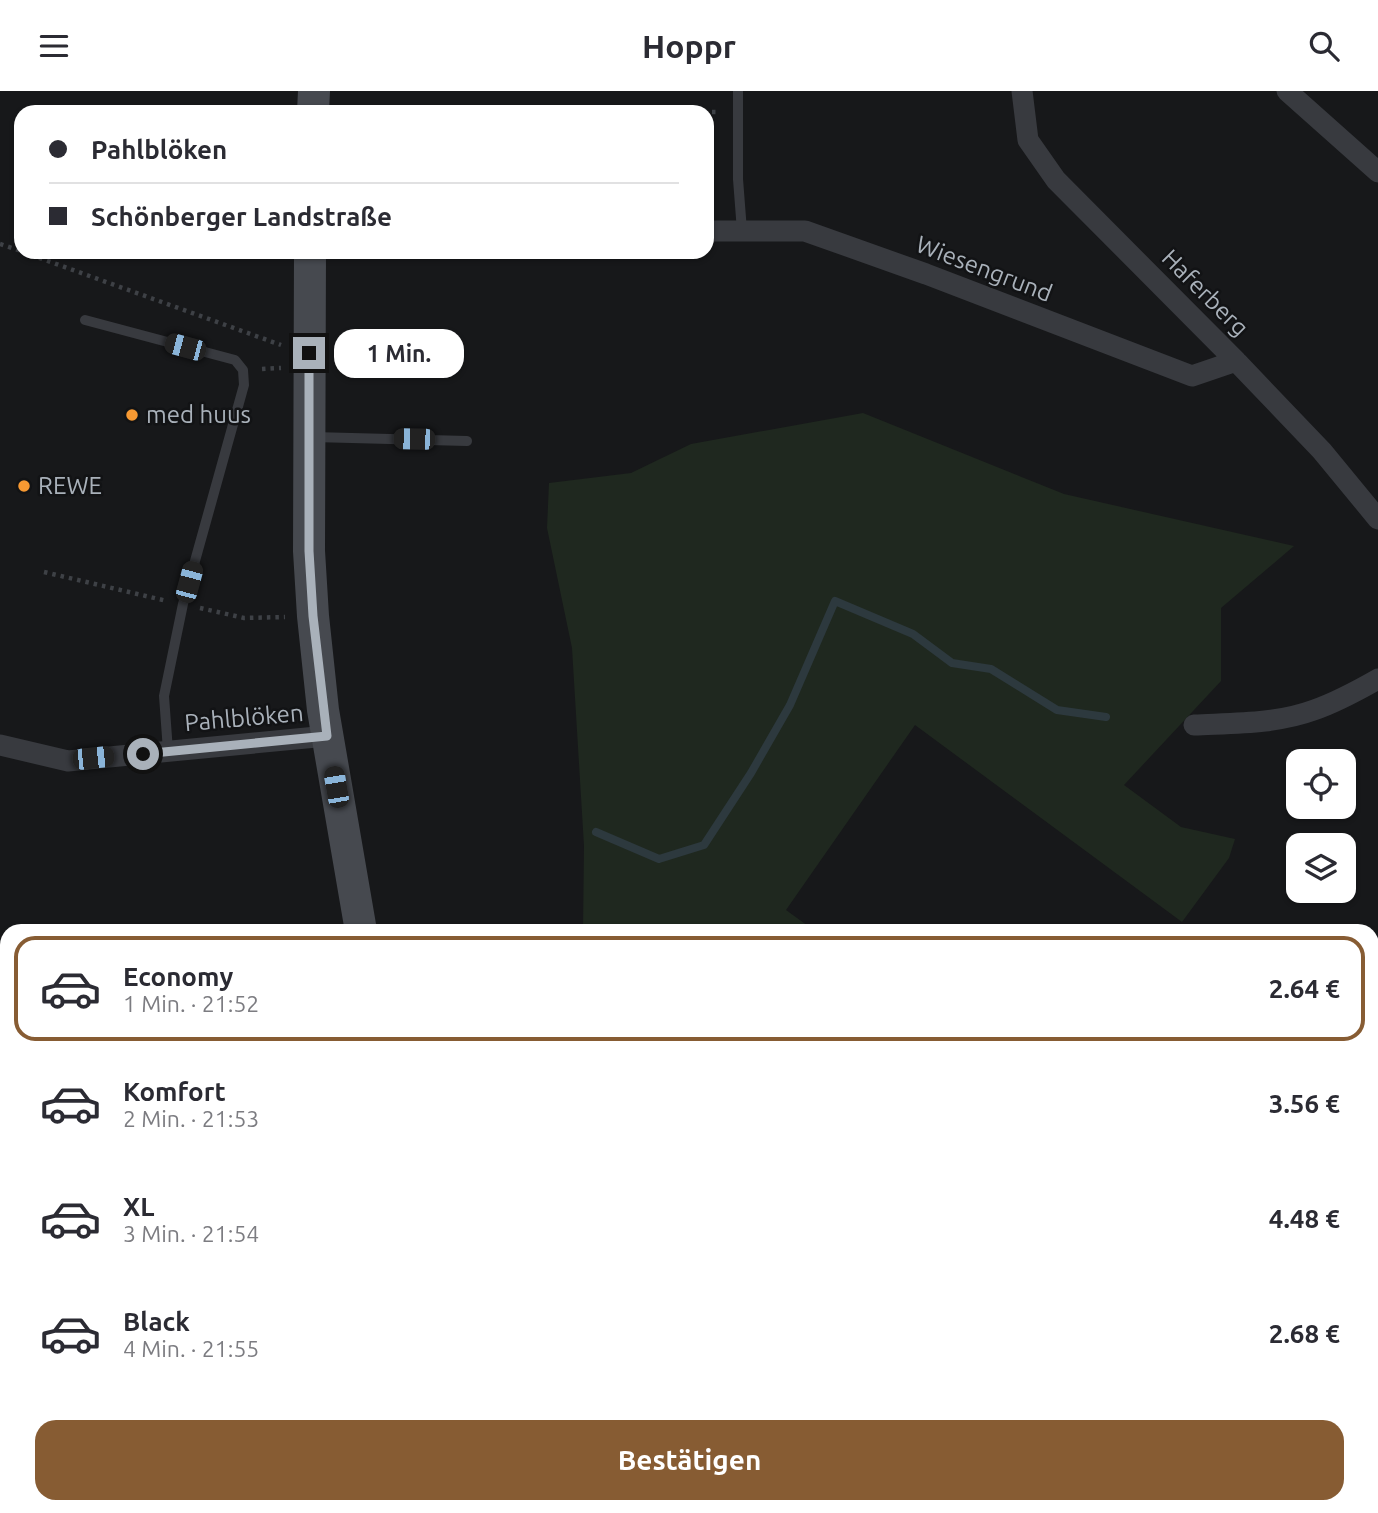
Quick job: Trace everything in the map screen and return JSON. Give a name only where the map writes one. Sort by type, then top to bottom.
[{"type":"main road","points":[[310,259],[310,564],[321,696],[360,924]]},
{"type":"street","name":"Haferberg","points":[[1022,91],[1028,139],[1056,180],[1322,451],[1378,519]]},
{"type":"street","points":[[1287,91],[1378,172]]},
{"type":"street","name":"Wiesengrund","points":[[714,231],[805,231],[926,274],[1192,376],[1236,361]]},
{"type":"street","points":[[1194,725],[1260,722],[1311,711],[1346,697],[1378,679]]},
{"type":"street","name":"Pahlblöken","points":[[0,745],[68,761],[327,736]]},
{"type":"lane","points":[[738,91],[738,179],[742,231]]},
{"type":"lane","points":[[85,320],[235,360],[243,370],[244,385],[183,604],[164,696],[169,751]]},
{"type":"lane","points":[[310,437],[467,441]]},
{"type":"path","points":[[714,112],[738,112]]},
{"type":"path","points":[[42,259],[282,345],[309,360]]},
{"type":"path","points":[[243,370],[309,360]]},
{"type":"shaded area","points":[[863,413],[1064,494],[1294,546],[1221,608],[1221,681],[1124,785],[1181,827],[1235,839],[1229,858],[1182,922],[915,725],[786,910],[805,924],[583,924],[584,846],[572,648],[547,528],[549,483],[631,473],[691,444]]},
{"type":"waterway","points":[[596,832],[659,859],[704,845],[751,773],[790,705],[835,601],[913,634],[952,663],[991,669],[1057,710],[1106,717]]},
{"type":"place","name":"med huus","points":[[132,415]]},
{"type":"place","name":"REWE","points":[[24,486]]},
{"type":"route","points":[[143,754],[327,736],[313,616],[309,551],[309,353]]}]
